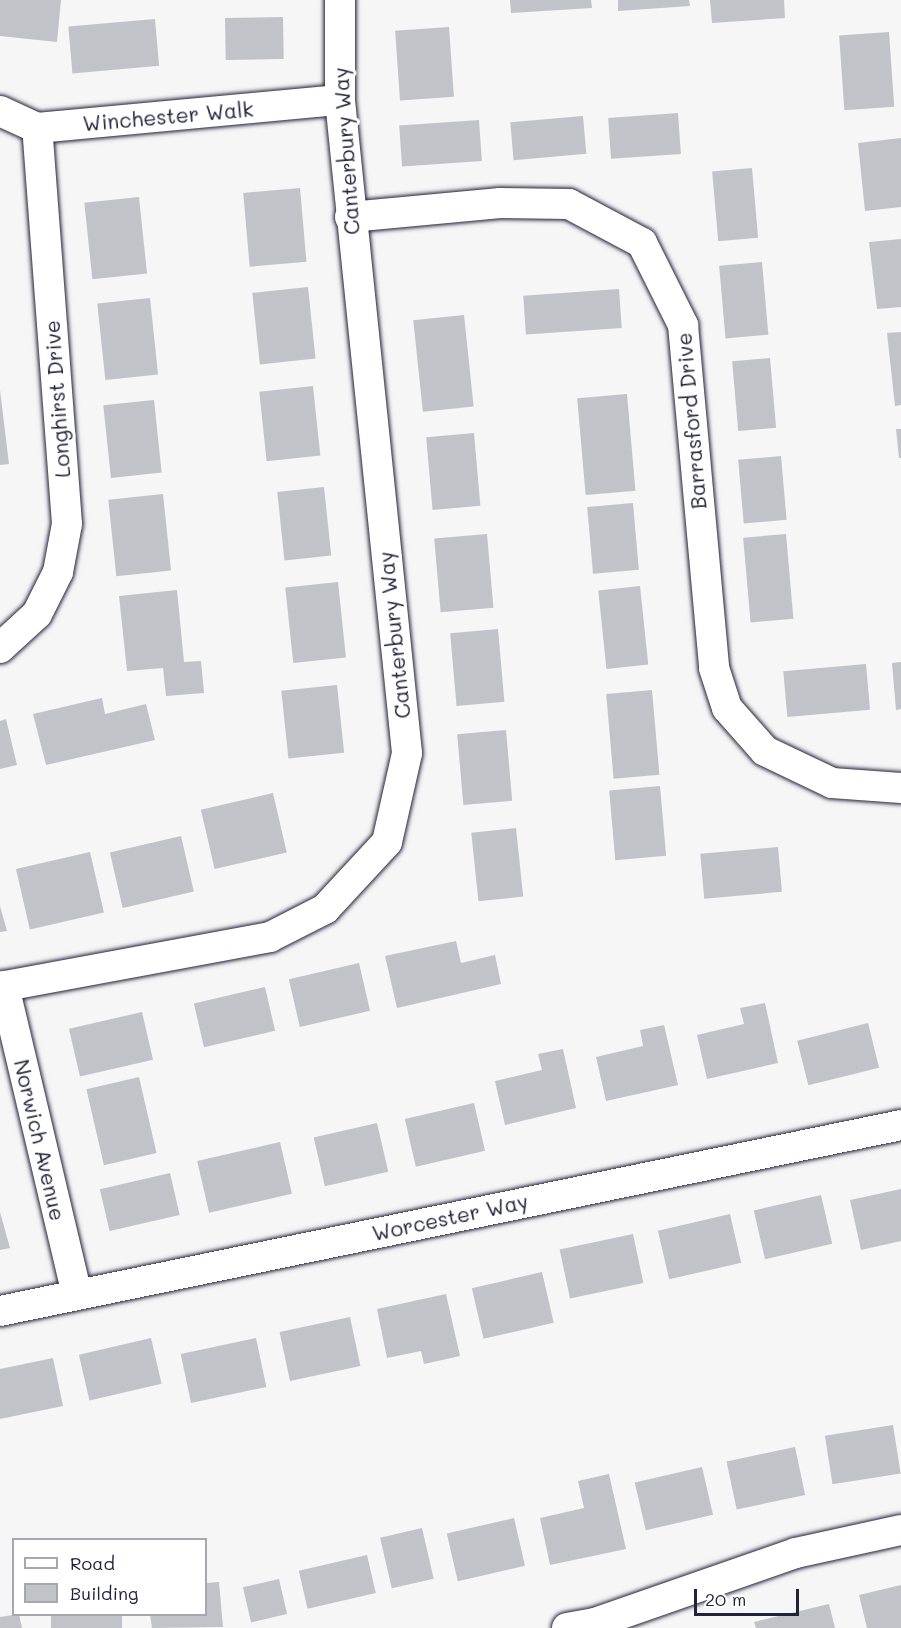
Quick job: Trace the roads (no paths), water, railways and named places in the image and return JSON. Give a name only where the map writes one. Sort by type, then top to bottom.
[{"type":"street","name":"Canterbury Way","points":[[2,987],[270,937],[325,909],[387,843],[407,753],[350,217],[340,100],[340,0]]},
{"type":"street","name":"Winchester Walk","points":[[0,111],[37,128],[340,100]]},
{"type":"street","name":"Longhirst Drive","points":[[0,648],[38,614],[58,572],[67,524],[37,128]]},
{"type":"street","name":"Barrasford Drive","points":[[350,217],[500,203],[569,204],[642,243],[683,325],[714,668],[727,708],[765,751],[832,783],[901,788]]},
{"type":"street","name":"Norwich Avenue","points":[[2,987],[77,1294]]},
{"type":"street","name":"Worcester Way","points":[[0,1311],[901,1125]]},
{"type":"street","points":[[567,1628],[595,1623],[796,1553],[901,1530]]}]
